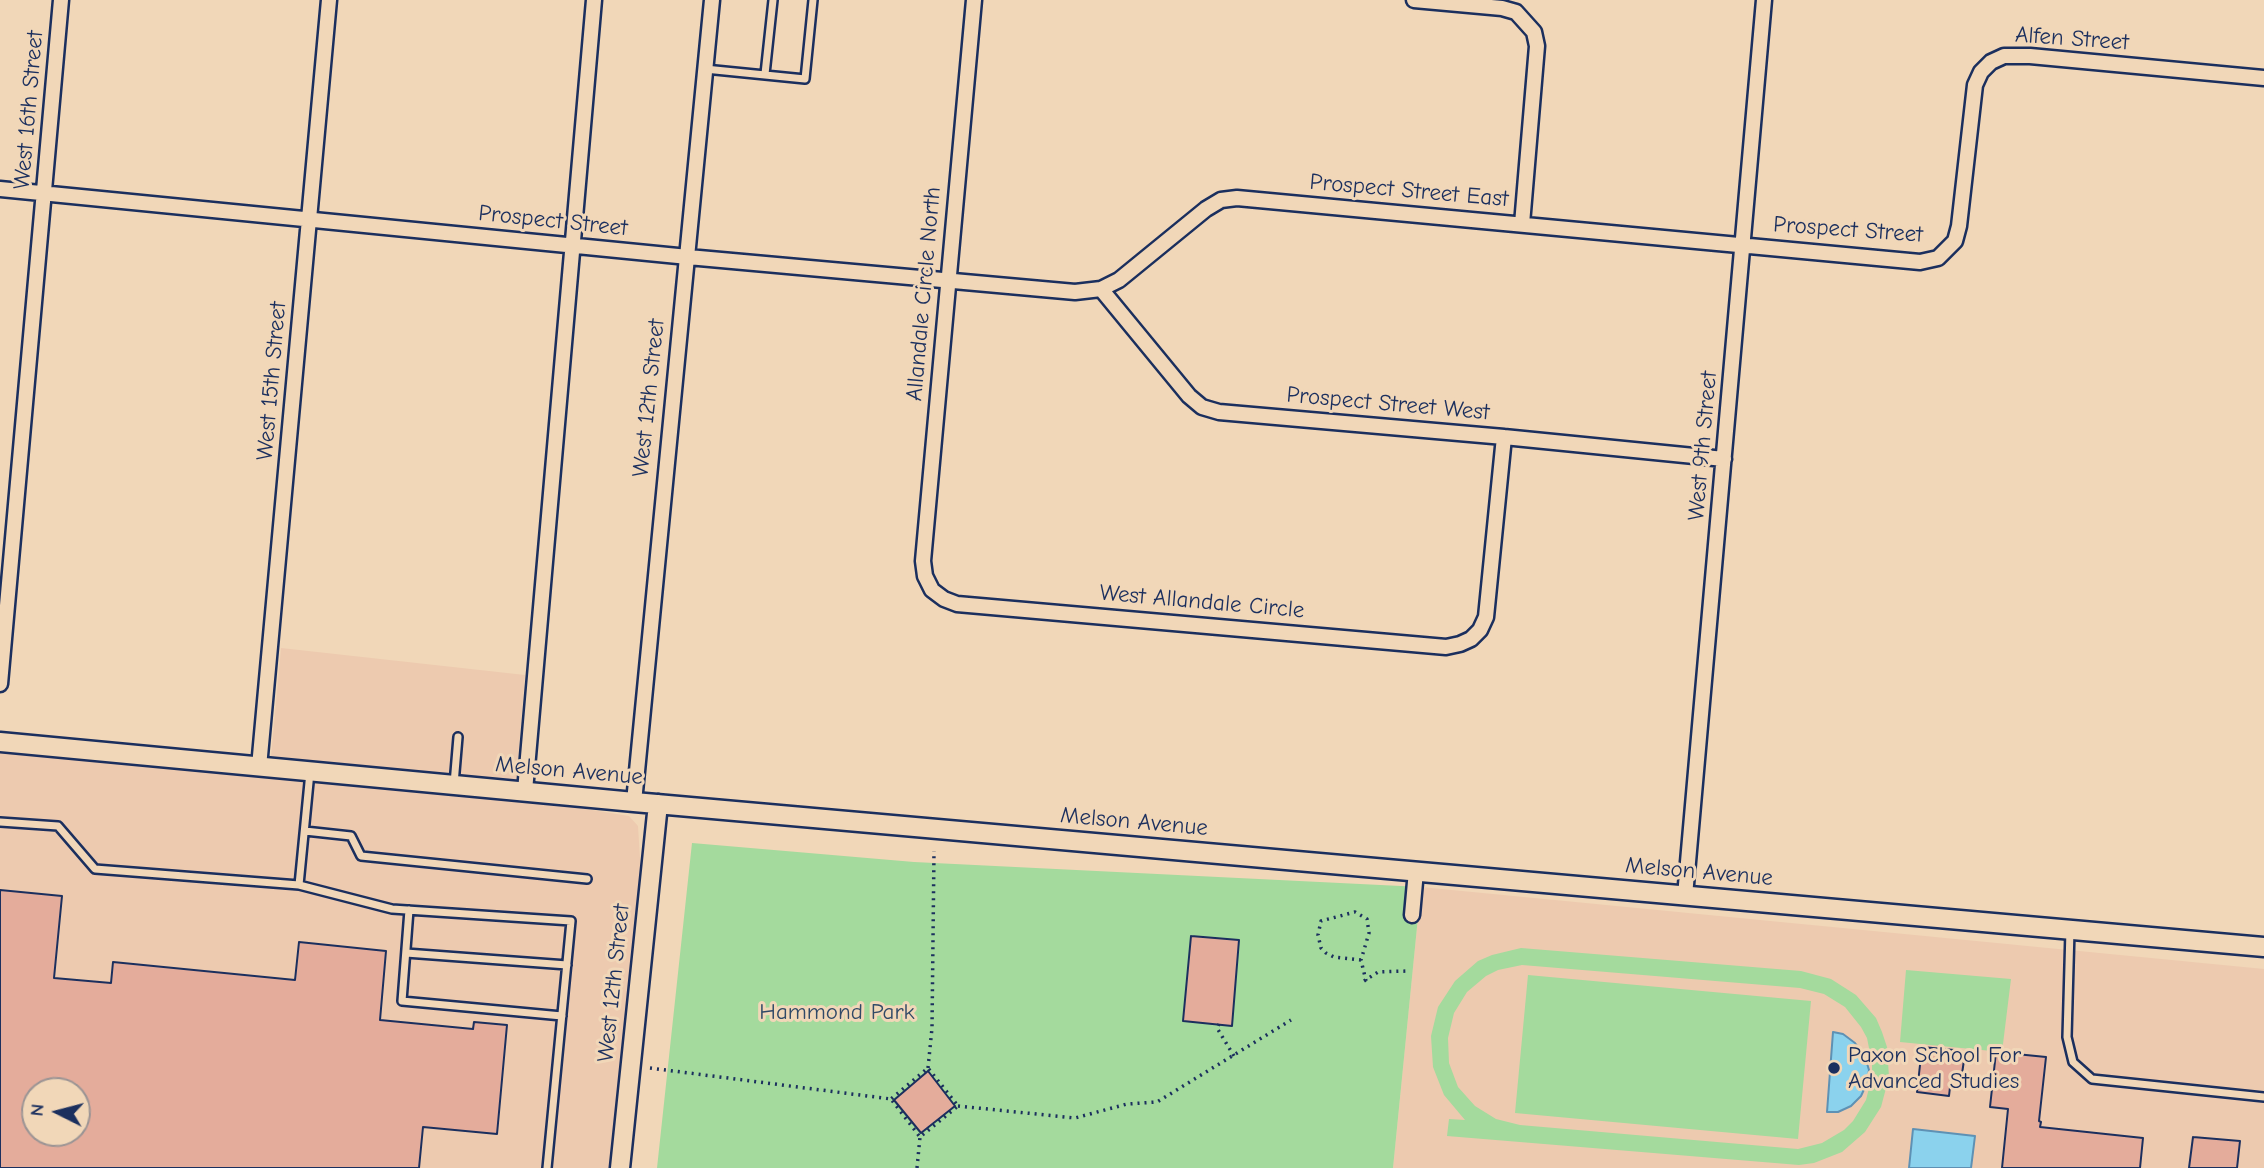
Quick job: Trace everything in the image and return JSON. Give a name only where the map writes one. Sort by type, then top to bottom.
[{"type":"street","name":"West 16th Street","points":[[0,684],[61,0]]},
{"type":"street","name":"West 15th Street","points":[[260,766],[329,0]]},
{"type":"street","points":[[525,791],[594,0]]},
{"type":"street","name":"West 12th Street","points":[[634,802],[712,0]]},
{"type":"street","name":"Allandale Circle North","points":[[932,590],[925,576],[923,561],[974,0]]},
{"type":"street","points":[[1414,0],[1502,8],[1516,12],[1534,32],[1537,46],[1522,224]]},
{"type":"street","name":"West 9th Street","points":[[1685,896],[1764,0]]},
{"type":"street","name":"Alfen Street","points":[[1947,251],[1955,241],[1959,226],[1975,85],[1991,62],[2004,56],[2030,56],[2264,78]]},
{"type":"street","name":"Prospect Street","points":[[0,189],[688,257],[1075,292],[1101,289]]},
{"type":"street","name":"Prospect Street East","points":[[1101,289],[1137,267],[1206,209],[1221,200],[1237,198],[1743,244]]},
{"type":"street","name":"Prospect Street","points":[[1743,244],[1920,262],[1938,258],[1947,251]]},
{"type":"street","name":"Prospect Street West","points":[[1101,289],[1189,396],[1202,407],[1219,412],[1724,459]]},
{"type":"street","name":"West Allandale Circle","points":[[932,590],[957,604],[1446,647],[1460,644],[1480,631],[1486,617],[1504,437]]},
{"type":"street","name":"Melson Avenue","points":[[0,742],[634,802],[2264,947]]},
{"type":"street","name":"West 12th Street","points":[[620,1168],[658,804]]},
{"type":"street","points":[[1412,915],[1416,872]]},
{"type":"lane","points":[[765,74],[773,0]]},
{"type":"lane","points":[[705,68],[805,79],[813,0]]},
{"type":"lane","points":[[453,784],[458,737]]},
{"type":"lane","points":[[299,885],[310,771]]},
{"type":"lane","points":[[0,822],[58,826],[95,869],[299,885],[392,909],[571,921],[547,1168]]},
{"type":"lane","points":[[304,831],[351,836],[361,856],[587,879]]},
{"type":"lane","points":[[409,910],[402,1001],[562,1016]]},
{"type":"lane","points":[[2070,930],[2067,1037],[2073,1062],[2092,1079],[2264,1097]]},
{"type":"lane","points":[[406,953],[567,965]]},
{"type":"path","points":[[891,1100],[928,1068],[932,1028],[934,850]]},
{"type":"path","points":[[1361,960],[1334,957],[1326,953],[1321,948],[1318,935],[1321,921],[1355,912],[1367,919],[1370,924],[1369,933],[1361,960],[1365,981],[1378,972],[1407,971]]},
{"type":"path","points":[[916,1168],[920,1137],[958,1106],[1075,1118],[1127,1104],[1157,1102],[1291,1020]]},
{"type":"path","points":[[1219,1024],[1217,1028],[1234,1056]]},
{"type":"path","points":[[650,1068],[891,1100],[920,1137]]},
{"type":"path","points":[[928,1068],[958,1106]]},
{"type":"shaded area","points":[[281,648],[525,675],[516,783],[271,756]]},
{"type":"shaded area","points":[[0,752],[530,800],[629,816],[638,826],[641,875],[611,1168],[0,1168]]},
{"type":"shaded area","name":"Paxon School For Advanced Studies","points":[[1421,887],[2264,969],[2264,1168],[1393,1168]]},
{"type":"green space","name":"Hammond Park","points":[[692,843],[914,862],[1421,887],[1393,1168],[657,1168]]},
{"type":"green space","points":[[1521,948],[1801,971],[1831,979],[1856,995],[1876,1018],[1882,1032],[1887,1047],[1889,1077],[1881,1107],[1865,1132],[1842,1152],[1814,1163],[1799,1165],[1447,1136],[1449,1119],[1465,1120],[1444,1095],[1433,1067],[1431,1036],[1438,1007],[1455,981],[1478,961]],"holes":[[[1522,965],[1800,988],[1824,994],[1845,1007],[1867,1038],[1872,1076],[1866,1100],[1844,1130],[1822,1143],[1798,1149],[1520,1125],[1496,1119],[1475,1106],[1458,1087],[1449,1063],[1448,1038],[1454,1013],[1467,992],[1498,970]]]},
{"type":"green space","points":[[1906,970],[2011,979],[2002,1052],[1900,1042]]},
{"type":"green space","points":[[1528,975],[1811,1001],[1798,1139],[1515,1113]]},
{"type":"water","points":[[1833,1032],[1843,1034],[1855,1043],[1865,1057],[1869,1070],[1861,1096],[1851,1106],[1838,1112],[1827,1112]]},
{"type":"water","points":[[1913,1129],[1975,1136],[1971,1168],[1909,1168]]},
{"type":"building","points":[[0,890],[62,896],[54,978],[111,983],[113,962],[295,980],[299,942],[386,951],[380,1020],[473,1029],[474,1022],[507,1025],[497,1134],[423,1127],[419,1168],[0,1168]]},
{"type":"building","points":[[1191,936],[1239,940],[1232,1026],[1183,1021]]},
{"type":"building","points":[[1922,1047],[1954,1050],[1953,1059],[1964,1060],[1960,1088],[1950,1087],[1949,1096],[1917,1092]]},
{"type":"building","points":[[1996,1052],[2046,1057],[2040,1127],[2143,1138],[2140,1168],[2002,1168],[2008,1109],[1990,1107]]},
{"type":"building","points":[[928,1071],[955,1106],[921,1133],[894,1100]]},
{"type":"building","points":[[2193,1137],[2240,1141],[2237,1168],[2189,1168]]},
{"type":"place","name":"Paxon School For Advanced Studies","points":[[1834,1068]]}]
